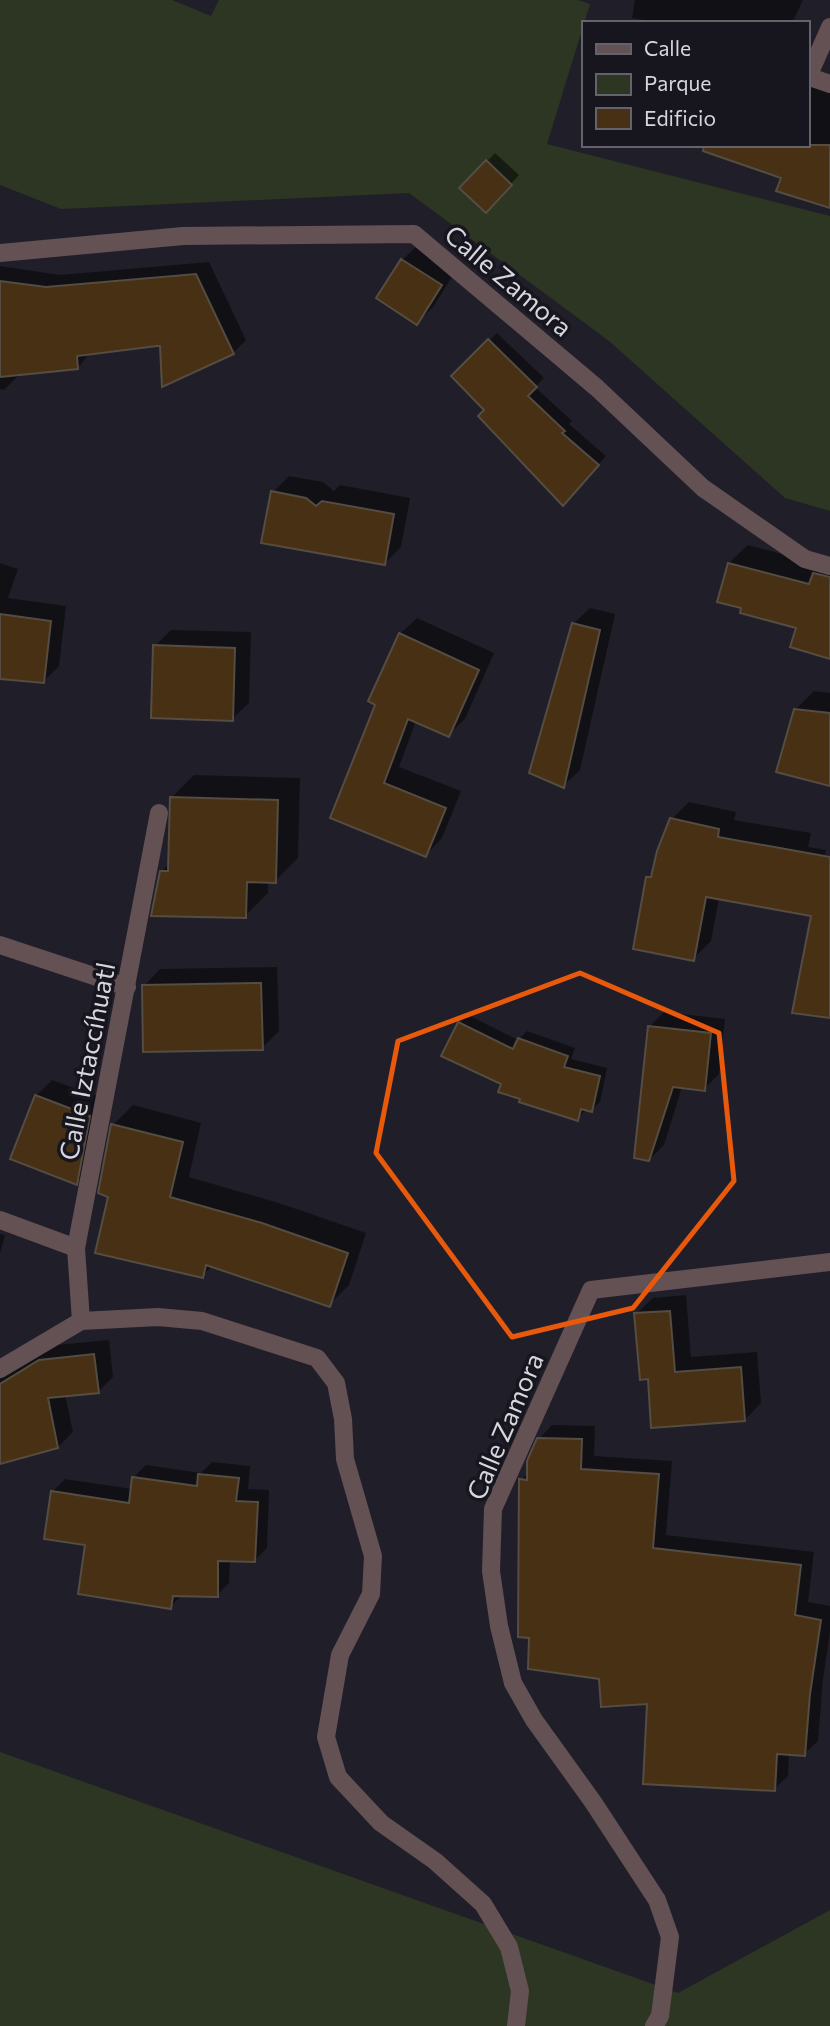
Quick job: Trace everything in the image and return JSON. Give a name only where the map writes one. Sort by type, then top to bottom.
[{"type":"street","points":[[809,74],[830,27]]},
{"type":"street","points":[[809,76],[830,84]]},
{"type":"street","name":"Calle Zamora","points":[[0,253],[183,236],[414,234],[597,387],[703,488],[805,559],[830,566]]},
{"type":"street","name":"Calle Iztaccíhuatl","points":[[81,1321],[76,1248],[159,813]]},
{"type":"street","points":[[0,945],[127,987]]},
{"type":"street","points":[[0,1220],[76,1248]]},
{"type":"street","name":"Calle Zamora","points":[[654,2026],[660,2017],[670,1937],[657,1900],[593,1802],[534,1720],[513,1683],[499,1626],[491,1571],[493,1509],[591,1290],[830,1262]]},
{"type":"street","points":[[0,1369],[81,1321],[158,1317],[202,1321],[317,1358],[336,1383],[343,1419],[345,1459],[373,1556],[371,1594],[340,1655],[326,1737],[338,1777],[381,1823],[435,1861],[483,1905],[509,1947],[520,1991],[516,2026]]},
{"type":"highlighted area","points":[[580,973],[719,1033],[734,1181],[633,1308],[512,1337],[376,1153],[398,1041]]},
{"type":"green space","points":[[0,0],[172,0],[211,16],[219,0],[578,0],[590,4],[585,21],[582,21],[582,30],[547,144],[830,216],[830,511],[785,498],[609,341],[409,193],[61,209],[0,185]]},
{"type":"green space","points":[[0,1752],[678,1993],[830,1910],[830,2026],[0,2026]]},
{"type":"building","points":[[830,145],[830,208],[776,191],[781,178],[703,151],[704,147]]},
{"type":"building","points":[[486,160],[512,185],[486,213],[459,188]]},
{"type":"building","points":[[401,259],[442,285],[417,325],[376,298]]},
{"type":"building","points":[[196,274],[234,354],[162,387],[160,346],[77,356],[78,369],[0,377],[0,281],[46,287]]},
{"type":"building","points":[[488,339],[537,387],[528,396],[565,431],[562,433],[599,465],[563,506],[478,416],[484,410],[451,376]]},
{"type":"building","points":[[271,491],[306,498],[316,506],[322,501],[394,514],[385,565],[261,543]]},
{"type":"building","points":[[728,563],[809,584],[813,573],[830,577],[830,659],[790,647],[796,628],[740,613],[741,608],[717,602]]},
{"type":"building","points":[[0,614],[51,621],[44,683],[0,679]]},
{"type":"building","points":[[572,623],[600,630],[564,788],[529,773]]},
{"type":"building","points":[[399,633],[479,670],[449,737],[408,719],[384,783],[446,808],[426,857],[330,818],[375,705],[368,701]]},
{"type":"building","points":[[153,645],[235,648],[233,721],[151,718]]},
{"type":"building","points":[[794,709],[830,713],[830,786],[776,772]]},
{"type":"building","points":[[170,797],[278,800],[276,883],[247,882],[246,918],[151,916],[160,871],[168,871]]},
{"type":"building","points":[[670,818],[719,829],[718,837],[830,857],[830,1018],[792,1013],[811,916],[706,897],[694,961],[633,949],[646,877],[651,877],[657,851]]},
{"type":"building","points":[[261,983],[263,1050],[143,1052],[142,985]]},
{"type":"building","points":[[458,1022],[513,1049],[518,1038],[568,1056],[564,1067],[600,1076],[592,1112],[581,1109],[578,1121],[519,1102],[520,1099],[498,1092],[501,1084],[441,1056]]},
{"type":"building","points":[[648,1026],[711,1033],[705,1091],[673,1087],[649,1161],[634,1158]]},
{"type":"building","points":[[35,1095],[90,1116],[77,1185],[10,1159]]},
{"type":"building","points":[[111,1124],[183,1142],[170,1197],[262,1223],[348,1253],[330,1307],[206,1265],[203,1278],[95,1253],[108,1197],[98,1193]]},
{"type":"building","points":[[670,1311],[675,1372],[741,1367],[745,1421],[651,1428],[648,1379],[640,1380],[634,1313]]},
{"type":"building","points":[[94,1354],[99,1393],[48,1398],[58,1448],[0,1464],[0,1384],[39,1360]]},
{"type":"building","points":[[537,1438],[582,1439],[581,1469],[659,1474],[653,1548],[801,1565],[795,1615],[821,1620],[810,1694],[805,1756],[777,1754],[775,1791],[643,1784],[647,1704],[601,1707],[599,1679],[528,1669],[529,1638],[518,1637],[519,1479],[527,1480],[527,1461]]},
{"type":"building","points":[[198,1474],[239,1478],[236,1501],[258,1502],[255,1562],[218,1561],[218,1597],[173,1596],[171,1609],[78,1594],[85,1545],[44,1539],[51,1491],[129,1503],[132,1477],[197,1486]]}]
